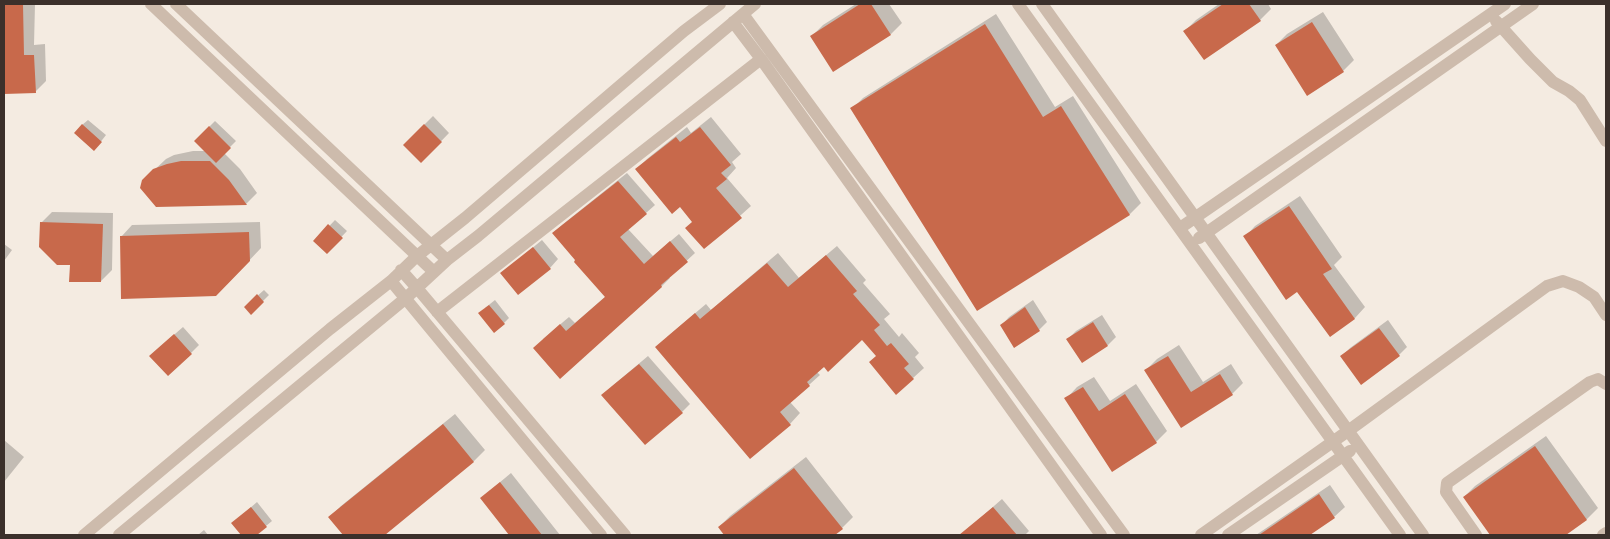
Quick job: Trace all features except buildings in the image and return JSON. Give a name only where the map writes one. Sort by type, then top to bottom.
[{"type":"street","points":[[151,4],[434,272]]},
{"type":"street","points":[[176,4],[448,260]]},
{"type":"street","points":[[84,535],[322,336],[391,281],[431,244],[684,31],[720,4]]},
{"type":"street","points":[[119,535],[406,298],[448,260],[755,4]]},
{"type":"street","points":[[1018,4],[1400,535]]},
{"type":"street","points":[[1042,4],[1423,535]]},
{"type":"street","points":[[1180,228],[1505,4]]},
{"type":"street","points":[[1191,244],[1533,4]]},
{"type":"street","points":[[1489,14],[1530,60],[1553,82],[1580,100],[1606,142]]},
{"type":"street","points":[[738,18],[761,59],[1101,535]]},
{"type":"street","points":[[738,18],[1124,535]]},
{"type":"street","points":[[438,312],[761,59]]},
{"type":"street","points":[[401,270],[625,535]]},
{"type":"street","points":[[391,281],[601,535]]},
{"type":"street","points":[[1201,535],[1333,442],[1547,286],[1563,281],[1580,287],[1594,297],[1606,315]]},
{"type":"street","points":[[1476,535],[1446,492],[1447,483],[1590,382],[1598,378],[1606,384]]},
{"type":"street","points":[[1228,535],[1358,446]]}]
